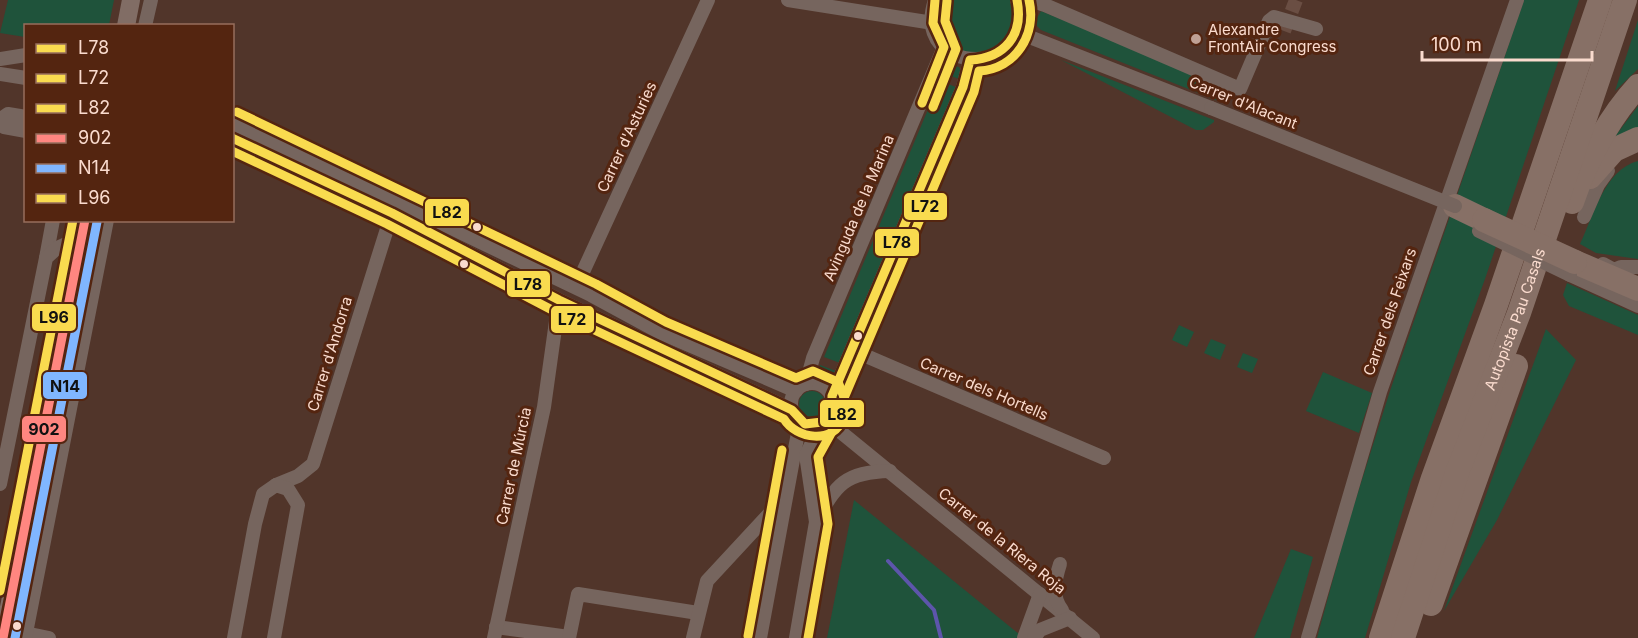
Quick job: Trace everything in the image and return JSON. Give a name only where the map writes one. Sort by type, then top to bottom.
[{"type":"highway","name":"Autopista Pau Casals","points":[[1381,638],[1433,478],[1496,305],[1600,0]]},
{"type":"highway","name":"Autopista Pau Casals","points":[[1403,638],[1457,473],[1519,313],[1625,0]]},
{"type":"highway","points":[[1579,207],[1596,144],[1622,104],[1638,86]]},
{"type":"highway","points":[[1421,638],[1579,207],[1600,162],[1614,150],[1638,139]]},
{"type":"highway","points":[[1455,206],[1575,263],[1638,289]]},
{"type":"highway","points":[[1614,270],[1638,277]]},
{"type":"street","points":[[126,24],[130,0]]},
{"type":"street","points":[[145,24],[151,0]]},
{"type":"street","name":"Carrer d'Asturies","points":[[576,288],[708,0]]},
{"type":"street","points":[[788,0],[933,23]]},
{"type":"street","points":[[935,0],[933,23],[944,47],[954,55],[970,60],[997,55],[1011,44],[1020,19],[1017,0]]},
{"type":"street","name":"Carrer d'Alacant","points":[[1017,0],[1033,1],[1045,5],[1240,89],[1269,21],[1274,17],[1316,29]]},
{"type":"street","name":"Carrer dels Feixars","points":[[1308,638],[1380,392],[1517,0]]},
{"type":"street","name":"Carrer d'Alacant","points":[[1017,32],[1455,206]]},
{"type":"street","name":"Avinguda de la Marina","points":[[801,387],[944,47]]},
{"type":"street","points":[[0,50],[24,54]]},
{"type":"street","points":[[0,59],[24,54]]},
{"type":"street","points":[[796,638],[816,522],[806,455],[824,422],[832,414],[832,396],[963,87],[970,60]]},
{"type":"street","points":[[0,74],[24,78]]},
{"type":"street","points":[[24,117],[8,114],[1,119],[4,127],[24,131]]},
{"type":"street","points":[[234,124],[576,288],[661,333],[801,387],[818,383],[832,396]]},
{"type":"street","points":[[234,139],[392,213],[559,300],[796,416],[810,426],[824,422]]},
{"type":"street","points":[[1579,207],[1608,170],[1620,159],[1638,152]]},
{"type":"street","name":"Carrer d'Andorra","points":[[234,638],[263,494],[298,476],[313,464],[392,213]]},
{"type":"street","points":[[0,484],[53,222]]},
{"type":"street","points":[[49,638],[25,636],[107,222]]},
{"type":"street","points":[[46,258],[84,228]]},
{"type":"street","points":[[3,638],[84,228]]},
{"type":"street","points":[[1575,263],[1614,270],[1621,267],[1638,267]]},
{"type":"street","points":[[1575,263],[1638,306]]},
{"type":"street","name":"Carrer de Múrcia","points":[[495,633],[544,407],[559,300]]},
{"type":"street","name":"Carrer dels Hortells","points":[[852,350],[1104,458]]},
{"type":"street","points":[[760,638],[796,416],[791,400],[801,387]]},
{"type":"street","name":"Carrer de la Riera Roja","points":[[824,422],[890,471],[1093,638]]},
{"type":"street","points":[[816,522],[831,494],[847,480],[865,471],[890,471]]},
{"type":"street","points":[[274,638],[298,505],[288,489],[276,486]]},
{"type":"street","points":[[693,638],[707,581],[784,498]]},
{"type":"street","points":[[1034,638],[1040,630],[1070,618],[1057,603],[1055,592],[1060,564]]},
{"type":"street","points":[[495,633],[569,637],[578,594],[698,613]]},
{"type":"street","points":[[1024,638],[1040,594]]},
{"type":"green space","points":[[8,0],[114,0],[109,24],[24,24],[24,37],[0,33]]},
{"type":"green space","points":[[941,0],[1012,0],[1014,19],[1008,35],[998,45],[984,51],[970,52],[956,48],[945,38],[939,23]]},
{"type":"green space","points":[[1524,0],[1579,0],[1485,279],[1411,482],[1365,638],[1317,638],[1348,524],[1390,391]]},
{"type":"green space","points":[[1041,11],[1214,83],[1220,90],[1221,102],[1041,30],[1034,23]]},
{"type":"green space","points":[[1638,20],[1638,69],[1615,91]]},
{"type":"green space","points":[[1061,60],[1214,120],[1214,122],[1203,130],[1196,130]]},
{"type":"green space","points":[[950,65],[959,67],[961,71],[959,79],[943,73]]},
{"type":"green space","points":[[940,81],[956,87],[840,363],[824,357]]},
{"type":"green space","points":[[1638,106],[1638,130],[1610,143]]},
{"type":"green space","points":[[1638,161],[1638,259],[1596,253],[1580,244],[1608,184],[1626,166]]},
{"type":"green space","points":[[1567,283],[1638,315],[1638,335],[1569,306],[1563,295]]},
{"type":"green space","points":[[1179,325],[1194,332],[1187,347],[1172,340]]},
{"type":"green space","points":[[1546,329],[1576,360],[1497,520],[1444,611]]},
{"type":"green space","points":[[1211,339],[1226,345],[1220,360],[1204,353]]},
{"type":"green space","points":[[1243,353],[1258,359],[1252,373],[1237,367]]},
{"type":"green space","points":[[820,365],[836,371],[830,382],[816,377]]},
{"type":"green space","points":[[1323,372],[1372,393],[1359,433],[1306,411]]},
{"type":"green space","points":[[812,391],[821,395],[825,404],[821,413],[812,417],[803,413],[799,404],[803,395]]},
{"type":"green space","points":[[854,500],[1019,634],[1018,638],[827,638]]},
{"type":"green space","points":[[1291,549],[1313,557],[1290,638],[1254,638]]},
{"type":"waterway","points":[[888,561],[934,610],[941,638]]},
{"type":"tunnel","points":[[1284,31],[1296,0]]},
{"type":"transit line","name":"L78","points":[[922,103],[944,47],[933,23],[935,0]]},
{"type":"transit line","name":"L78","points":[[234,139],[392,213],[559,300],[792,410],[805,424],[822,422],[832,414],[832,396],[963,87],[970,60],[993,55],[1009,42],[1018,24],[1017,0]]},
{"type":"transit line","name":"L72","points":[[234,152],[387,224],[554,311],[784,419],[797,431],[806,435],[824,435],[838,427],[843,418],[844,398],[974,92],[979,71],[1004,64],[1021,48],[1030,25],[1029,0]]},
{"type":"transit line","name":"L72","points":[[933,107],[956,49],[945,21],[947,1]]},
{"type":"transit line","name":"L82","points":[[237,112],[596,284],[666,322],[796,378],[813,371],[838,382],[844,397],[844,410],[818,457],[828,524],[808,638]]},
{"type":"transit line","name":"L96","points":[[0,591],[73,222]]},
{"type":"transit line","name":"902","points":[[3,638],[85,222]]},
{"type":"transit line","name":"N14","points":[[15,638],[97,222]]},
{"type":"transit line","name":"L82","points":[[748,636],[782,450]]},
{"type":"place","name":"Alexandre FrontAir Congress","points":[[1196,39]]}]
